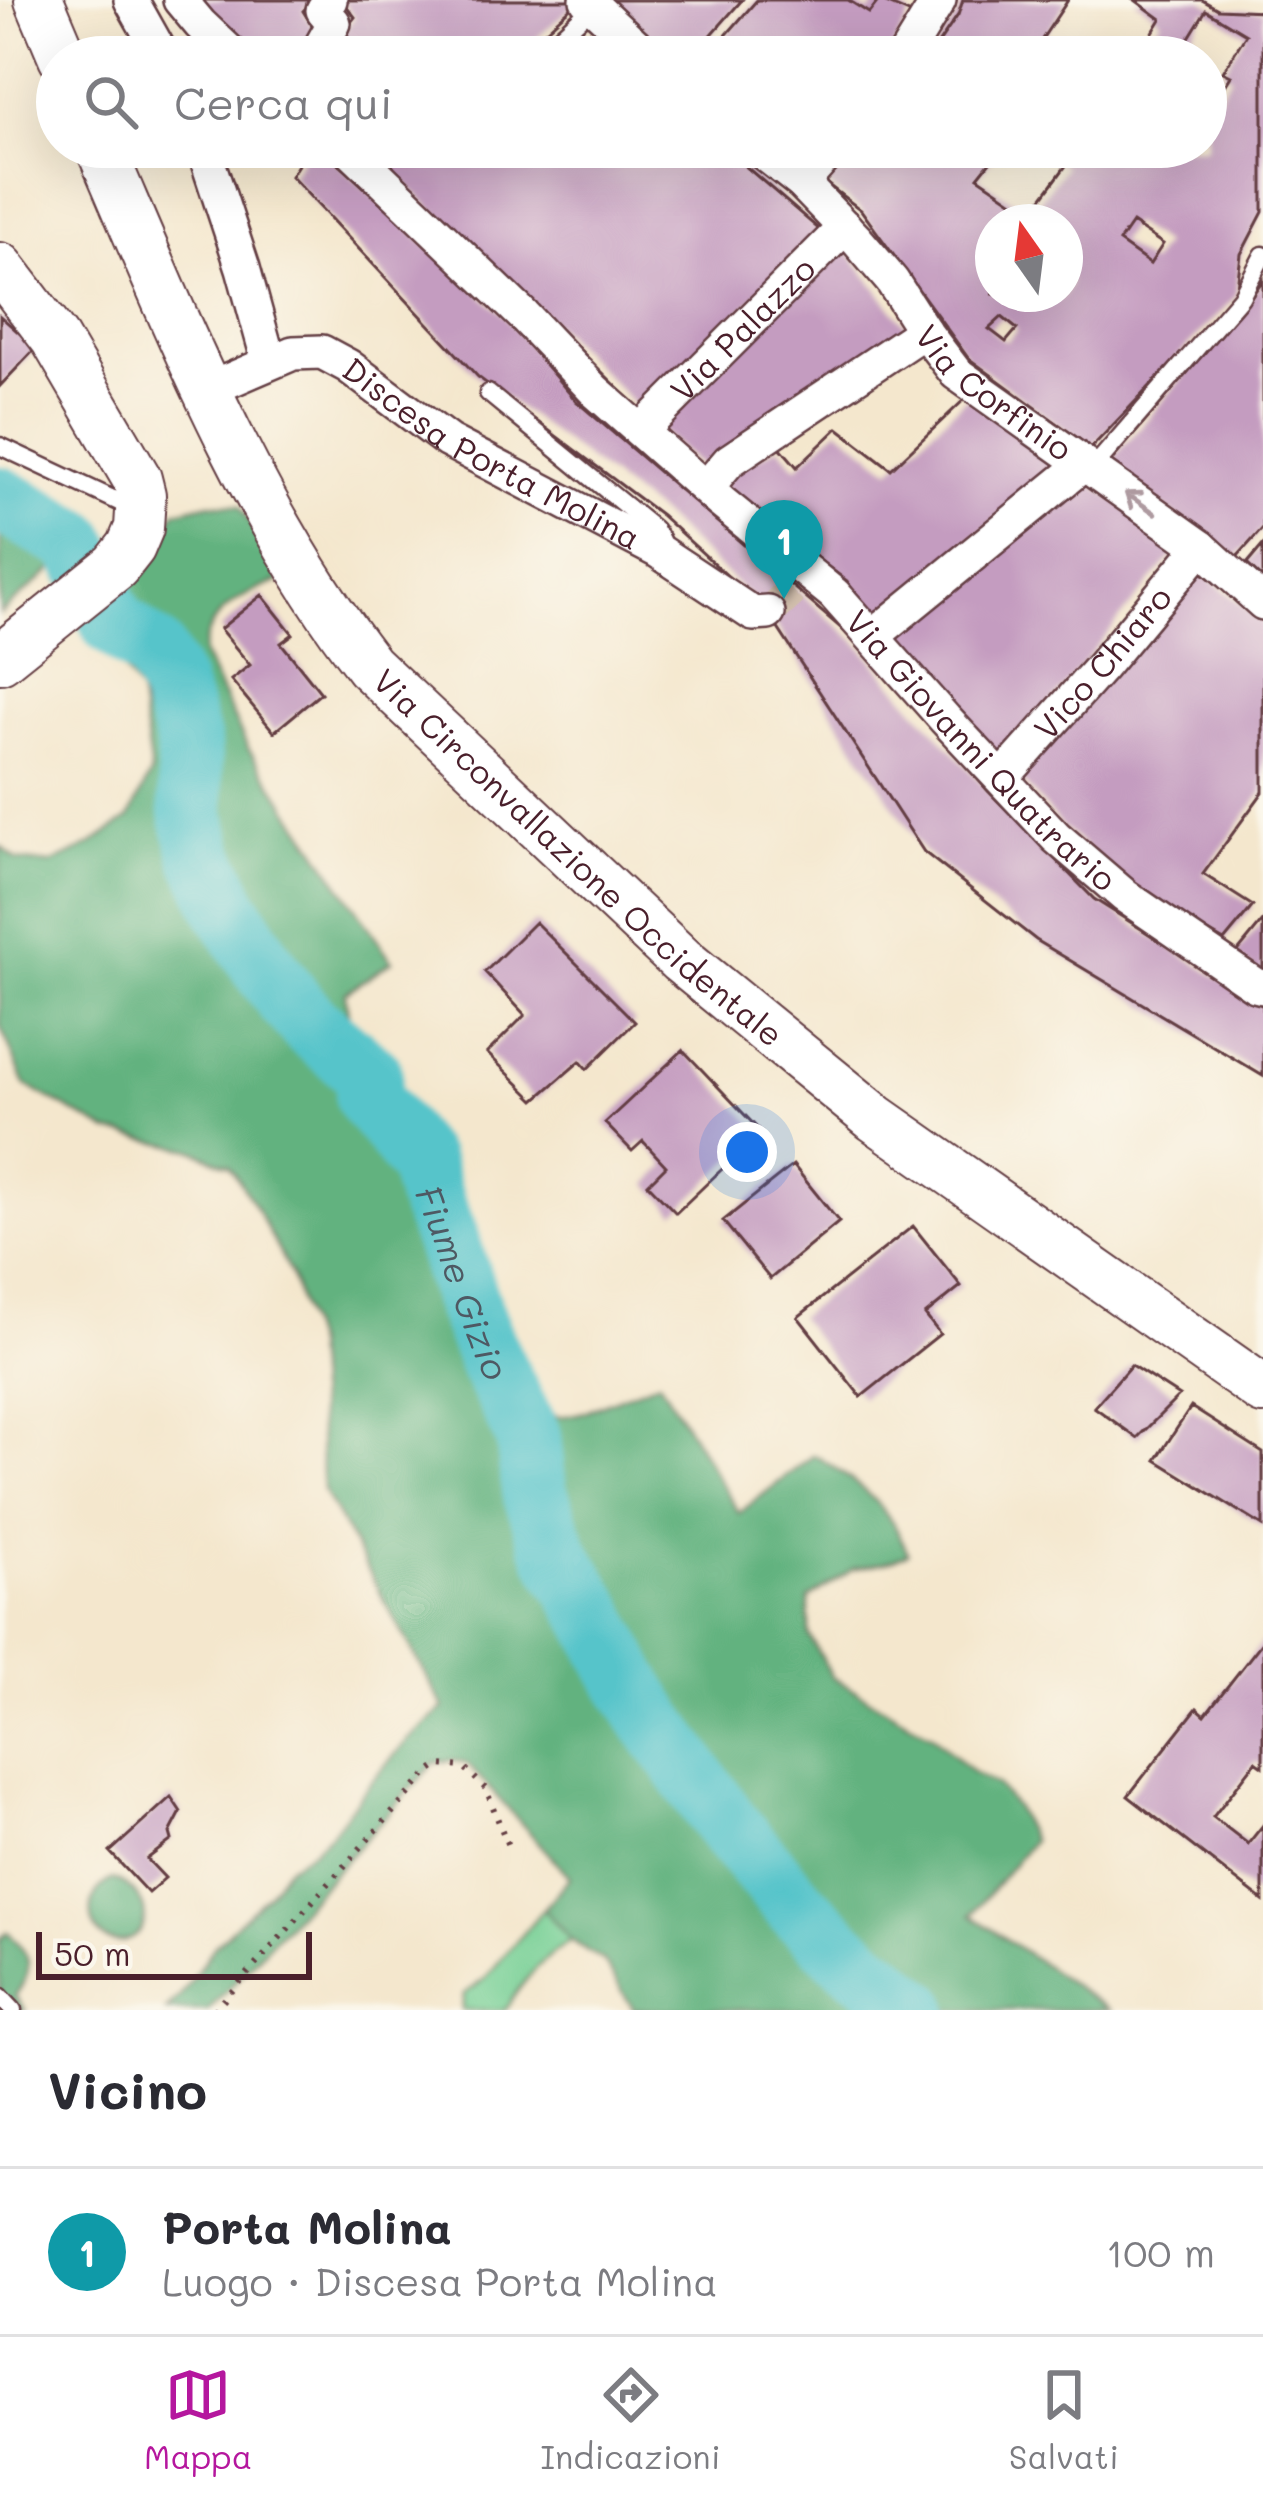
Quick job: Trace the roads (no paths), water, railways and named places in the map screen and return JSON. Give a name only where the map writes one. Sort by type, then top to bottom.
[{"type":"main road","points":[[39,0],[54,36]]},
{"type":"main road","name":"Via Circonvallazione Occidentale","points":[[109,168],[241,456],[332,617],[369,665],[681,959],[875,1118],[1263,1390]]},
{"type":"main road","points":[[0,267],[55,339],[122,449],[141,495],[139,529],[116,566],[0,659]]},
{"type":"street","points":[[131,0],[151,36]]},
{"type":"street","points":[[180,0],[213,36]]},
{"type":"street","points":[[326,36],[334,22],[323,10],[330,0]]},
{"type":"street","points":[[917,36],[939,0]]},
{"type":"street","points":[[590,3],[625,36]]},
{"type":"street","points":[[210,168],[268,362]]},
{"type":"street","name":"Via Giovanni Quatrario","points":[[370,168],[595,391],[803,580],[873,636],[1056,837],[1125,896],[1263,987]]},
{"type":"street","name":"Via Corfinio","points":[[783,168],[892,281],[956,373],[1201,547],[1263,603]]},
{"type":"street","points":[[802,183],[815,168]]},
{"type":"street","name":"Via Palazzo","points":[[641,430],[845,227]]},
{"type":"street","points":[[706,488],[729,461],[924,331]]},
{"type":"street","name":"Discesa Porta Molina","points":[[207,390],[268,362],[322,352],[448,441],[658,551],[748,611],[758,616],[768,613]]},
{"type":"street","points":[[873,636],[1088,467]]},
{"type":"street","name":"Vico Chiaro","points":[[1002,778],[1201,547]]},
{"type":"lane","points":[[559,36],[590,3]]},
{"type":"lane","points":[[1088,467],[1241,297],[1263,255]]},
{"type":"lane","points":[[488,393],[654,529],[661,540],[658,551]]},
{"type":"lane","points":[[0,446],[140,512]]},
{"type":"lane","points":[[0,1996],[13,2010]]},
{"type":"waterway","name":"Fiume Gizio","points":[[0,499],[77,542],[113,623],[154,653],[171,684],[188,742],[192,813],[203,856],[260,960],[313,1027],[370,1075],[368,1097],[421,1164],[465,1297],[528,1436],[534,1490],[557,1554],[628,1680],[731,1830],[795,1905],[841,1950],[917,2010]]},
{"type":"tunnel","points":[[768,613],[795,588]]},
{"type":"place","name":"Porta Molina","points":[[784,599]]}]
